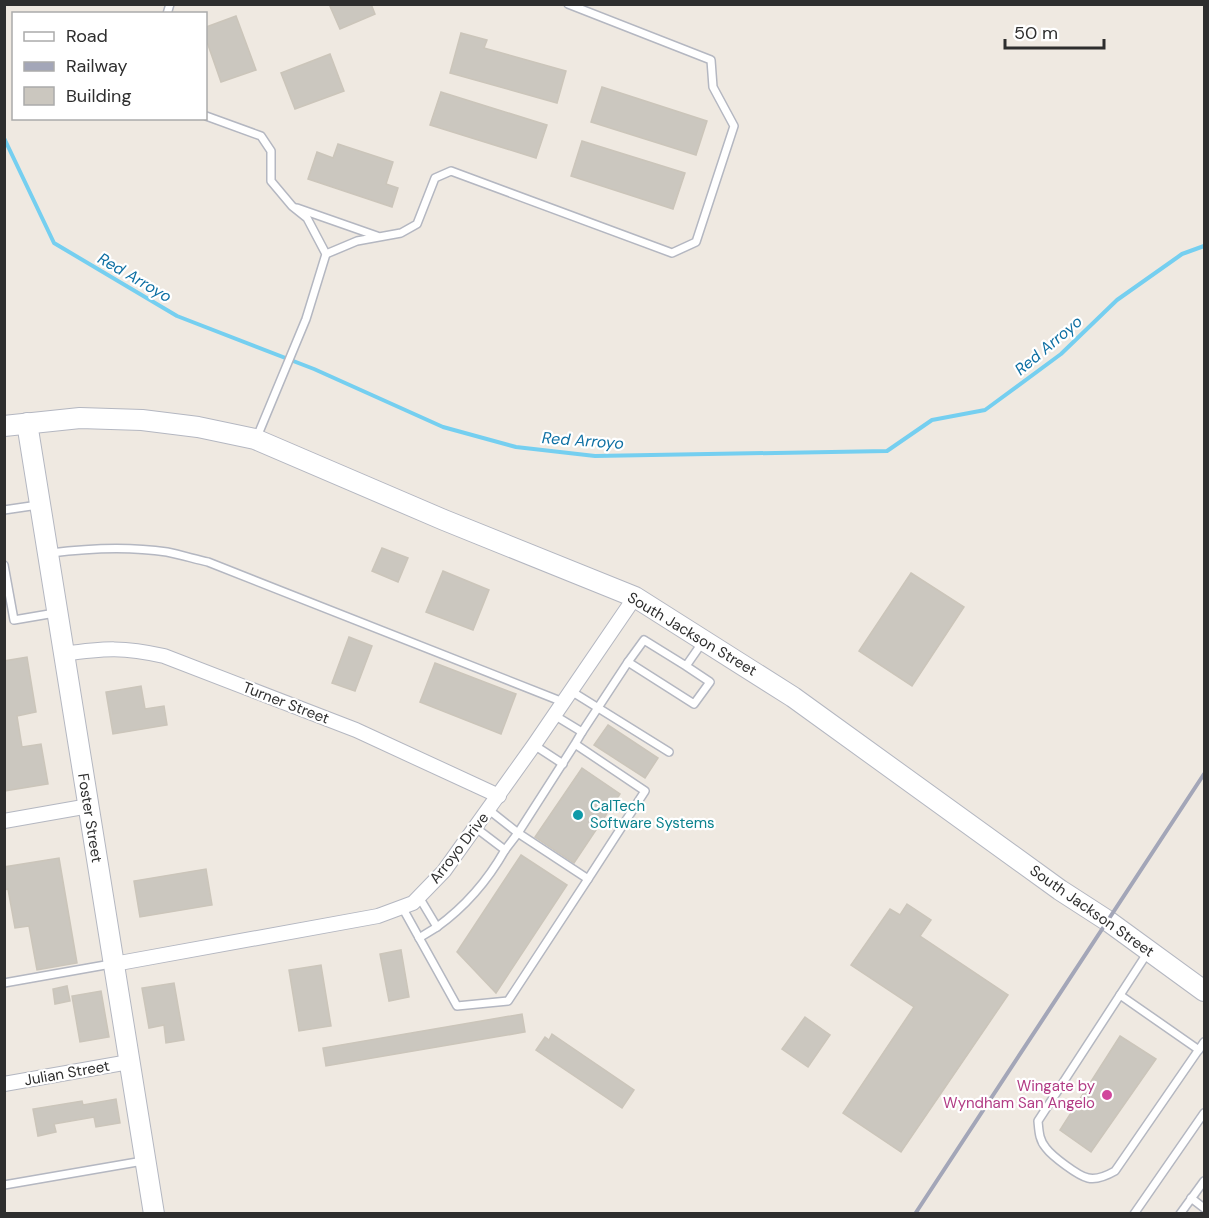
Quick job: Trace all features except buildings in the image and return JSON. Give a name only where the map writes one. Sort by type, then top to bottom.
[{"type":"main road","name":"South Jackson Street","points":[[4,426],[80,418],[142,420],[198,427],[255,439],[444,520],[635,597],[793,697],[1204,991]]},
{"type":"main road","name":"Foster Street","points":[[27,423],[154,1214]]},
{"type":"street","name":"Arroyo Drive","points":[[114,964],[378,916],[413,903],[444,871],[476,828],[635,597]]},
{"type":"street","name":"Turner Street","points":[[64,654],[106,648],[136,649],[165,656],[356,730],[499,796]]},
{"type":"street","points":[[4,821],[88,806]]},
{"type":"street","name":"Julian Street","points":[[4,1084],[129,1062]]},
{"type":"lane","points":[[326,254],[357,241],[401,233],[417,224],[435,178],[451,171],[672,253],[696,243],[734,126],[714,87],[711,60],[568,4]]},
{"type":"lane","points":[[207,116],[261,136],[271,151],[271,182],[292,206],[307,218],[326,254],[306,319],[255,439]]},
{"type":"lane","points":[[292,206],[380,237]]},
{"type":"lane","points":[[4,510],[40,505]]},
{"type":"lane","points":[[48,554],[88,549],[126,549],[168,552],[208,562],[598,706],[669,752]]},
{"type":"lane","points":[[4,565],[14,620],[57,613]]},
{"type":"lane","points":[[419,938],[452,916],[493,871],[598,706],[628,662],[644,640],[710,682],[694,704],[628,662]]},
{"type":"lane","points":[[686,666],[704,640]]},
{"type":"lane","points":[[554,715],[582,732]]},
{"type":"lane","points":[[402,907],[457,1006],[508,1001],[645,791],[575,744]]},
{"type":"lane","points":[[534,746],[563,764]]},
{"type":"lane","points":[[489,810],[518,833],[588,879]]},
{"type":"lane","points":[[476,828],[505,850]]},
{"type":"lane","points":[[419,897],[437,927]]},
{"type":"lane","points":[[1149,951],[1038,1121],[1040,1137],[1046,1148],[1088,1178],[1105,1176],[1115,1171],[1204,1042]]},
{"type":"lane","points":[[4,983],[114,964]]},
{"type":"lane","points":[[1120,994],[1199,1050]]},
{"type":"lane","points":[[1134,1214],[1204,1113]]},
{"type":"lane","points":[[4,1185],[146,1161]]},
{"type":"lane","points":[[1180,1214],[1204,1181]]},
{"type":"lane","points":[[1191,1198],[1204,1208]]},
{"type":"waterway","name":"Red Arroyo","points":[[4,138],[54,243],[177,316],[314,369],[443,427],[516,447],[595,456],[887,451],[932,420],[985,410],[1061,354],[1117,300],[1182,254],[1204,246]]},
{"type":"railway","points":[[915,1214],[1204,774]]},
{"type":"place","name":"CalTech Software Systems","points":[[578,815]]},
{"type":"place","name":"Wingate by Wyndham San Angelo","points":[[1107,1095]]}]
